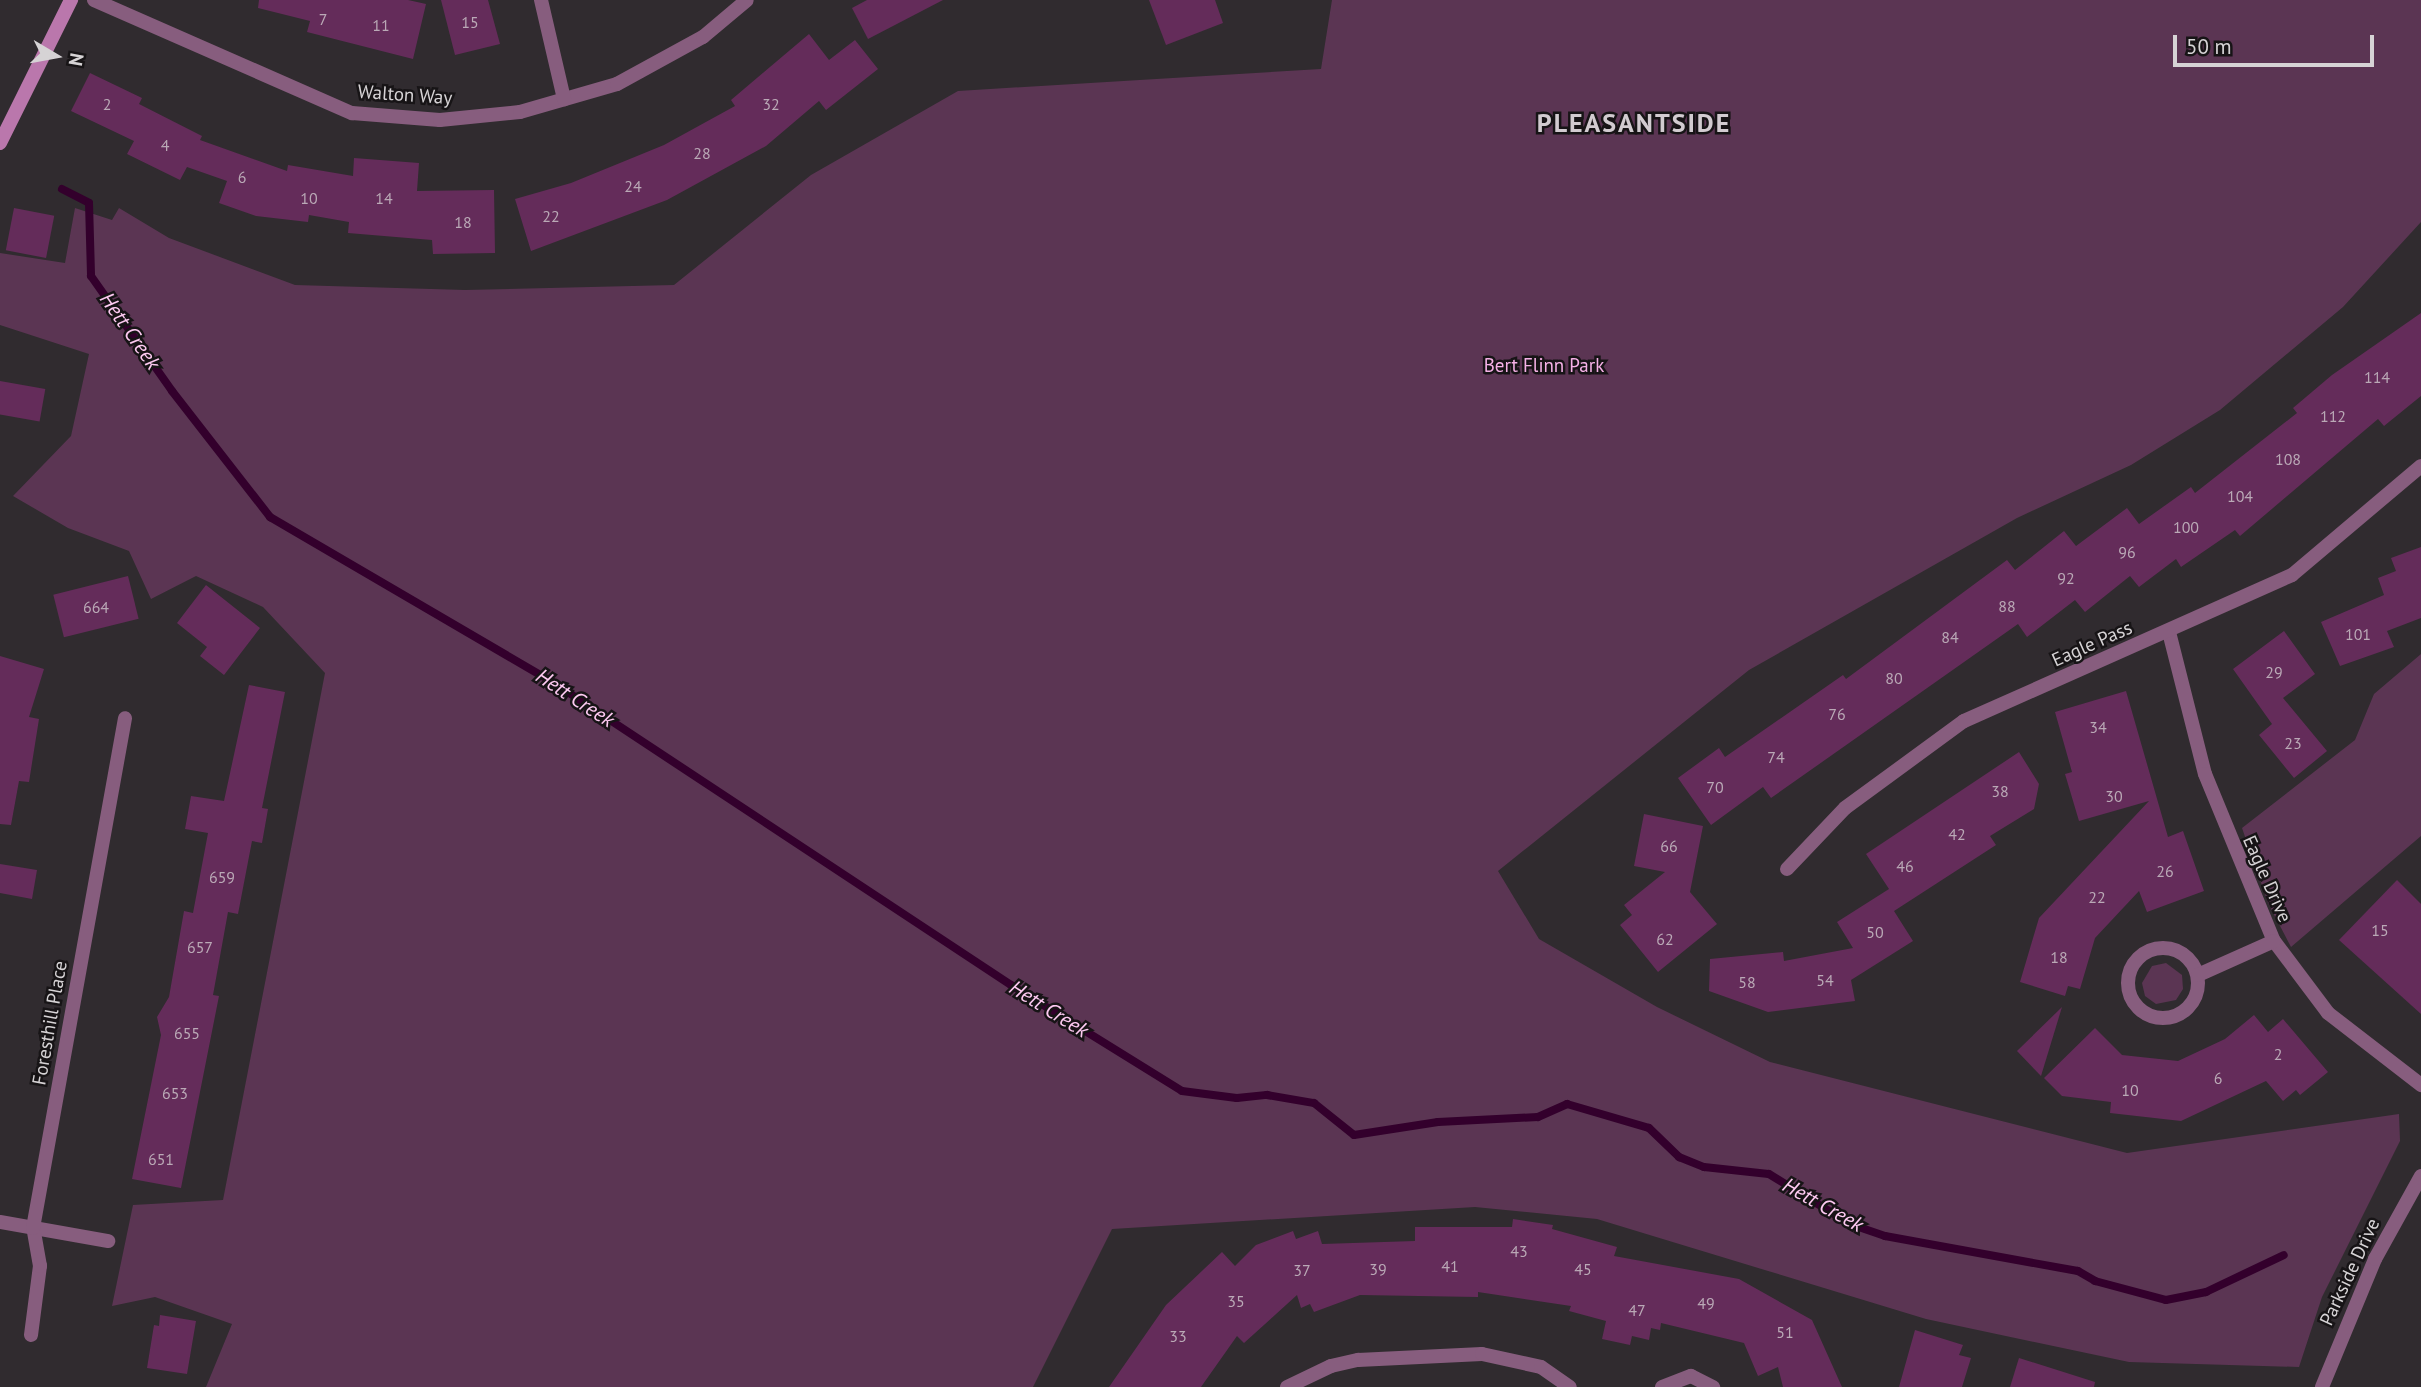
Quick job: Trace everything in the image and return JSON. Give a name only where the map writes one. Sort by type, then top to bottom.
[{"type":"main road","points":[[0,143],[71,0]]},
{"type":"street","name":"Walton Way","points":[[94,0],[352,113],[440,120],[520,112],[617,85],[662,63],[703,37],[747,0]]},
{"type":"street","points":[[541,0],[564,99]]},
{"type":"street","name":"Eagle Pass","points":[[1787,869],[1845,808],[1964,721],[2292,575],[2421,466]]},
{"type":"street","name":"Eagle Drive","points":[[2169,632],[2204,774],[2274,941],[2328,1013],[2421,1085]]},
{"type":"street","name":"Foresthill Place","points":[[32,1335],[40,1266],[33,1228],[125,718]]},
{"type":"street","points":[[2198,975],[2274,941]]},
{"type":"street","points":[[2154,949],[2177,950],[2198,975],[2196,997],[2172,1018],[2141,1011],[2129,992],[2130,970],[2154,949]]},
{"type":"street","name":"Parkside Drive","points":[[2322,1387],[2375,1259],[2421,1176]]},
{"type":"street","points":[[0,1222],[108,1241]]},
{"type":"street","points":[[1287,1387],[1331,1366],[1358,1360],[1469,1354],[1525,1361],[1570,1387]]},
{"type":"street","points":[[1662,1387],[1691,1376],[1713,1387]]},
{"type":"green space","name":"Bert Flinn Park","points":[[1332,0],[2421,0],[2421,222],[2343,307],[2220,410],[2131,465],[2017,518],[1749,670],[1498,871],[1539,939],[1657,1007],[1770,1062],[2127,1153],[2399,1114],[2400,1141],[2322,1297],[2299,1367],[2129,1362],[1926,1319],[1597,1219],[1475,1207],[1112,1229],[1033,1387],[206,1387],[232,1324],[155,1297],[112,1306],[133,1205],[223,1200],[325,673],[263,607],[196,576],[151,599],[129,551],[68,528],[13,496],[71,436],[89,354],[0,325],[0,253],[65,263],[75,208],[112,220],[119,208],[169,238],[295,285],[465,290],[674,285],[811,175],[958,91],[1321,69]]},
{"type":"green space","points":[[2421,654],[2421,836],[2291,947],[2268,903],[2242,828],[2355,740],[2374,694]]},
{"type":"green space","points":[[2166,963],[2182,975],[2183,989],[2176,1000],[2156,1004],[2145,996],[2142,983],[2152,966]]},
{"type":"building","points":[[259,0],[408,0],[426,4],[413,59],[307,32],[310,21],[258,8]]},
{"type":"building","points":[[441,0],[488,0],[500,44],[455,55]]},
{"type":"building","points":[[867,0],[943,0],[868,39],[852,8]]},
{"type":"building","points":[[1149,0],[1215,0],[1223,23],[1166,45]]},
{"type":"building","points":[[809,34],[829,60],[855,40],[878,69],[826,110],[819,101],[766,146],[667,200],[531,251],[515,199],[571,183],[664,145],[735,106],[731,100]]},
{"type":"building","points":[[90,73],[142,98],[139,104],[202,136],[200,140],[287,171],[288,165],[353,176],[354,158],[419,163],[417,191],[494,190],[495,253],[433,254],[432,240],[348,233],[349,222],[309,215],[308,222],[256,216],[219,203],[227,181],[187,167],[180,180],[127,154],[134,141],[71,111]]},
{"type":"building","points":[[14,208],[54,216],[46,258],[6,250]]},
{"type":"building","points":[[2421,313],[2421,396],[2384,426],[2378,419],[2240,536],[2235,530],[2181,567],[2176,559],[2139,587],[2130,576],[2085,612],[2075,600],[2027,637],[2018,624],[1771,798],[1763,787],[1711,825],[1678,778],[1719,748],[1725,757],[1843,675],[1846,679],[2007,560],[2015,570],[2064,531],[2076,546],[2127,508],[2139,524],[2191,487],[2195,493],[2297,413],[2293,408],[2332,375]]},
{"type":"building","points":[[0,381],[45,389],[40,421],[0,415]]},
{"type":"building","points":[[2421,547],[2421,618],[2387,631],[2394,647],[2340,666],[2321,622],[2384,595],[2378,578],[2396,571],[2391,558]]},
{"type":"building","points":[[128,576],[139,619],[64,637],[53,595]]},
{"type":"building","points":[[206,585],[260,628],[224,675],[200,656],[207,647],[177,623]]},
{"type":"building","points":[[2284,631],[2315,674],[2283,698],[2327,751],[2294,778],[2259,735],[2272,724],[2233,669]]},
{"type":"building","points":[[0,656],[44,669],[29,717],[39,719],[29,782],[19,781],[11,825],[0,824]]},
{"type":"building","points":[[249,685],[285,692],[262,808],[268,809],[262,843],[252,841],[238,914],[228,912],[213,995],[219,996],[181,1188],[132,1179],[161,1035],[157,1017],[169,997],[184,911],[193,913],[208,833],[185,829],[191,796],[224,801]]},
{"type":"building","points":[[2126,691],[2168,837],[2183,831],[2204,891],[2147,912],[2139,891],[2095,938],[2080,989],[2068,986],[2065,996],[2020,982],[2039,918],[2149,801],[2079,821],[2065,774],[2072,772],[2055,712]]},
{"type":"building","points":[[2019,752],[2039,784],[2034,809],[1990,836],[1996,845],[1894,911],[1913,941],[1851,980],[1855,1001],[1768,1012],[1709,991],[1710,959],[1783,952],[1784,961],[1853,948],[1837,922],[1889,889],[1866,854]]},
{"type":"building","points":[[1644,814],[1703,826],[1690,892],[1717,924],[1658,972],[1620,925],[1632,915],[1624,905],[1665,872],[1634,866]]},
{"type":"building","points":[[0,864],[37,870],[32,899],[0,893]]},
{"type":"building","points":[[2397,880],[2421,904],[2421,1014],[2339,940]]},
{"type":"building","points":[[2062,1007],[2041,1076],[2017,1051]]},
{"type":"building","points":[[2254,1015],[2268,1032],[2283,1019],[2328,1072],[2300,1095],[2296,1090],[2283,1101],[2266,1081],[2181,1121],[2110,1113],[2111,1102],[2062,1096],[2044,1078],[2095,1028],[2122,1055],[2178,1061],[2225,1039]]},
{"type":"building","points":[[1513,1219],[1553,1225],[1552,1229],[1617,1247],[1614,1256],[1739,1279],[1812,1320],[1842,1387],[1783,1387],[1778,1367],[1758,1376],[1744,1343],[1661,1323],[1660,1330],[1651,1328],[1649,1340],[1632,1336],[1630,1345],[1602,1339],[1606,1321],[1569,1311],[1571,1306],[1478,1292],[1478,1297],[1360,1295],[1314,1312],[1310,1304],[1301,1308],[1297,1295],[1244,1343],[1237,1336],[1201,1387],[1109,1387],[1166,1305],[1222,1252],[1235,1266],[1256,1245],[1293,1231],[1296,1239],[1318,1231],[1322,1244],[1415,1241],[1415,1227],[1512,1227]]},
{"type":"building","points":[[160,1315],[196,1321],[187,1374],[147,1368],[154,1325],[159,1326]]},
{"type":"building","points":[[1915,1330],[1963,1345],[1959,1355],[1971,1358],[1962,1387],[1899,1387]]},
{"type":"building","points":[[2019,1358],[2095,1382],[2094,1387],[2010,1387]]},
{"type":"waterway","name":"Hett Creek","points":[[62,189],[89,203],[91,276],[172,391],[270,517],[554,683],[1011,985],[1182,1091],[1237,1098],[1267,1095],[1314,1103],[1354,1135],[1438,1122],[1538,1117],[1567,1104],[1649,1128],[1679,1157],[1704,1167],[1769,1174],[1850,1224],[1885,1236],[2078,1271],[2095,1281],[2166,1300],[2206,1292],[2284,1255]]},
{"type":"district","name":"PLEASANTSIDE","points":[[1634,123]]}]
